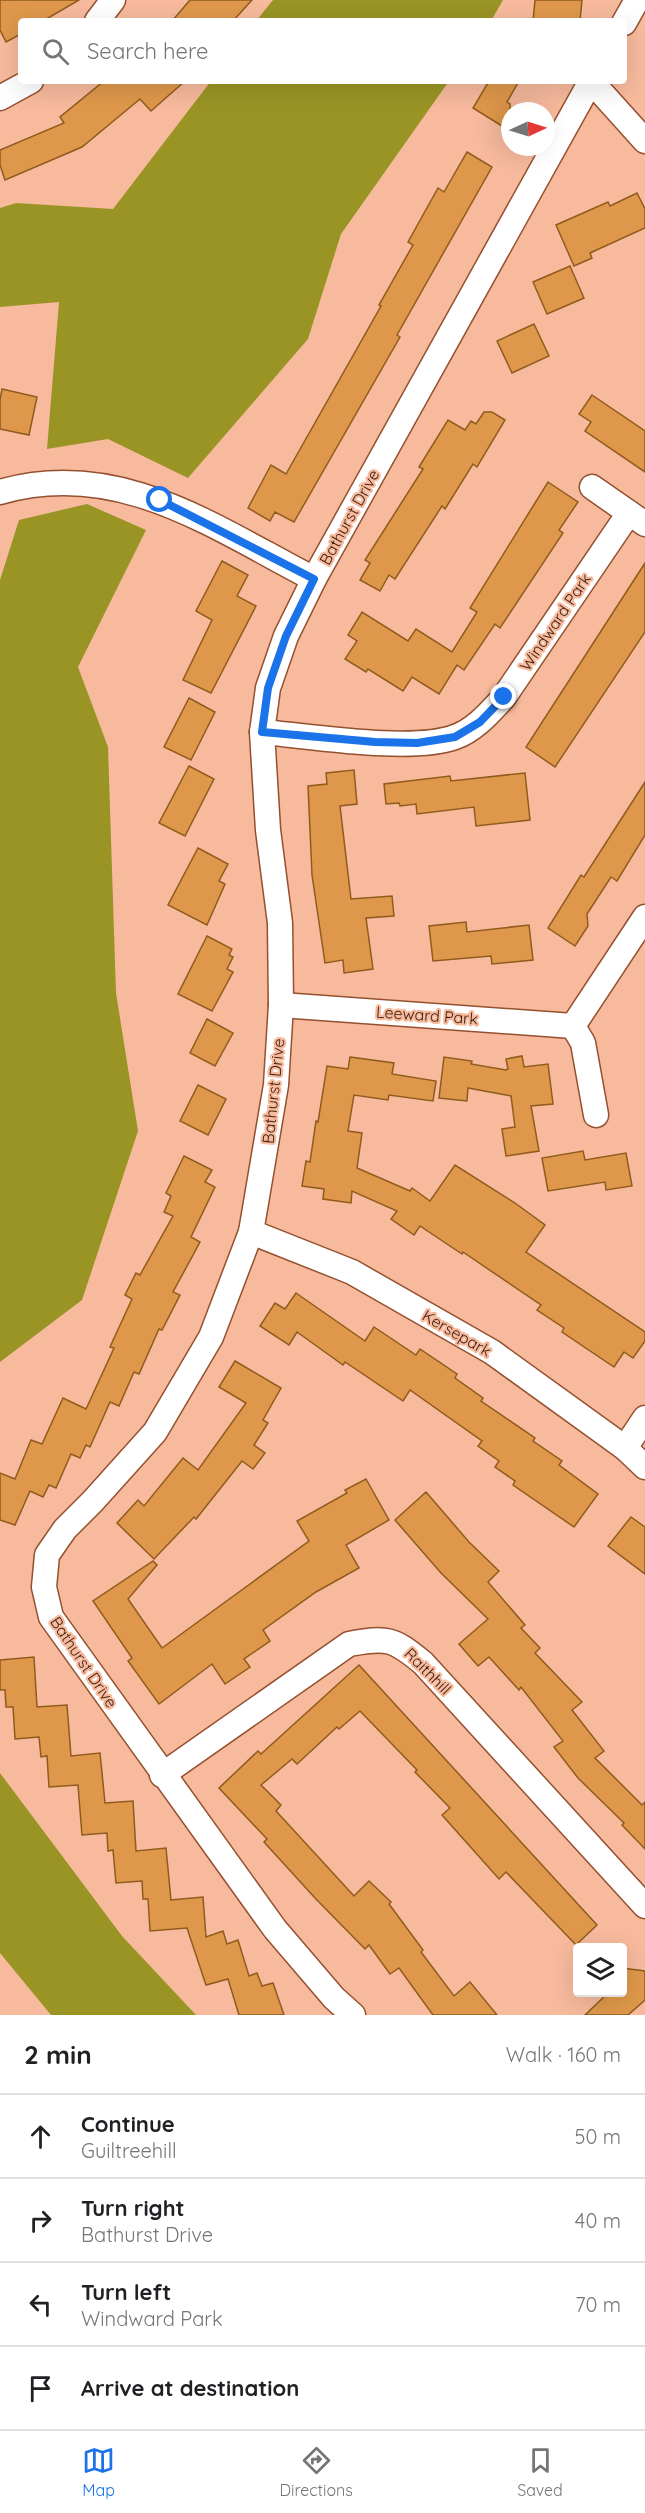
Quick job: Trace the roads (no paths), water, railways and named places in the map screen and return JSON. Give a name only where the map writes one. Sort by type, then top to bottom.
[{"type":"street","points":[[99,18],[113,0]]},
{"type":"street","points":[[627,18],[637,0]]},
{"type":"street","points":[[0,98],[26,84]]},
{"type":"street","name":"Bathurst Drive","points":[[354,2015],[334,1998],[274,1929],[51,1617],[44,1587],[48,1554],[65,1529],[155,1432],[211,1337],[251,1232],[276,1084],[281,1005],[280,923],[268,830],[262,732],[268,688],[286,636],[314,579],[589,84]]},
{"type":"street","points":[[594,84],[645,141]]},
{"type":"street","points":[[0,492],[23,485],[54,481],[89,483],[126,490],[160,500],[314,579]]},
{"type":"street","name":"Windward Park","points":[[262,732],[375,742],[417,743],[455,737],[480,722],[504,697],[637,519],[592,487]]},
{"type":"street","points":[[596,1115],[583,1043],[573,1026],[645,917]]},
{"type":"street","name":"Leeward Park","points":[[281,1005],[573,1026]]},
{"type":"street","name":"Kersepark","points":[[251,1232],[352,1272],[492,1352],[625,1448],[645,1467]]},
{"type":"street","points":[[625,1448],[645,1418]]},
{"type":"street","name":"Raithhill","points":[[162,1775],[349,1644],[375,1639],[400,1644],[423,1663],[645,1906]]}]
